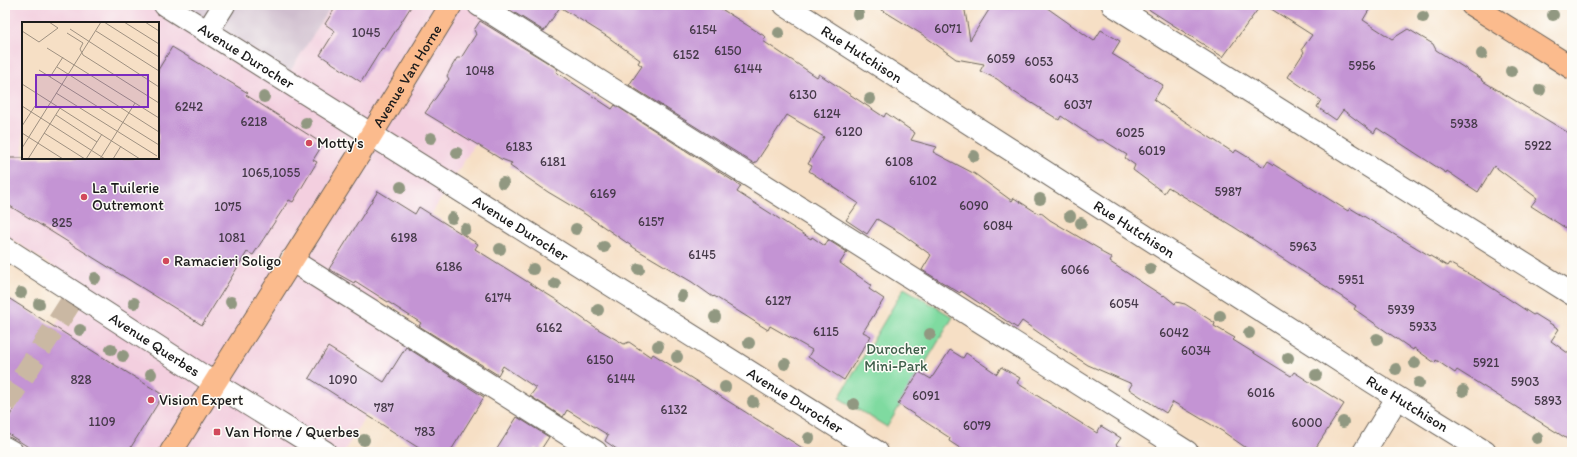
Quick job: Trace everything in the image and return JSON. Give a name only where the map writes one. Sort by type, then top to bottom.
[{"type":"main road","name":"Avenue Van Horne","points":[[171,452],[371,135],[451,5]]},
{"type":"main road","points":[[1472,5],[1572,68]]},
{"type":"street","name":"Avenue Durocher","points":[[165,5],[877,452]]},
{"type":"street","points":[[207,32],[224,5]]},
{"type":"street","points":[[479,5],[1187,452]]},
{"type":"street","name":"Rue Hutchison","points":[[785,5],[1397,398],[1485,452]]},
{"type":"street","points":[[1113,5],[1572,294]]},
{"type":"street","name":"Avenue Querbes","points":[[5,248],[214,383],[325,452]]},
{"type":"street","points":[[292,260],[596,452]]},
{"type":"street","points":[[1364,452],[1397,398]]},
{"type":"street","points":[[5,448],[12,452]]},
{"type":"shaded area","points":[[5,5],[186,5],[289,72],[332,5],[560,5],[369,316],[410,340],[344,452],[5,452],[5,405],[81,285],[5,235]]},
{"type":"shaded area","points":[[186,5],[332,5],[289,73]]},
{"type":"green space","name":"Durocher Mini-Park","points":[[904,288],[953,317],[887,427],[839,398]]},
{"type":"building","points":[[337,5],[412,5],[384,49],[382,48],[361,82],[320,55],[335,31],[325,24]]},
{"type":"building","points":[[502,5],[715,5],[766,37],[763,41],[817,77],[819,74],[884,117],[886,113],[915,133],[911,140],[937,147],[933,152],[975,174],[1012,201],[1014,198],[1039,214],[1040,212],[1050,220],[1101,250],[1101,252],[1112,258],[1110,262],[1163,296],[1164,295],[1175,304],[1176,302],[1185,304],[1215,323],[1214,326],[1235,338],[1233,340],[1291,376],[1294,372],[1344,404],[1313,452],[1252,452],[1222,431],[1173,402],[1166,413],[1129,389],[1132,384],[1088,365],[1022,321],[1017,328],[961,291],[960,293],[922,270],[931,255],[902,234],[877,219],[867,234],[846,220],[858,203],[809,171],[812,166],[808,164],[824,137],[787,115],[755,164],[629,85],[642,66],[638,63],[640,60],[608,37],[560,7],[544,31]]},
{"type":"building","points":[[874,5],[964,5],[970,40],[992,5],[1043,5],[1094,41],[1101,30],[1120,41],[1112,54],[1163,85],[1154,100],[1183,120],[1234,153],[1236,150],[1264,167],[1268,161],[1348,211],[1350,208],[1447,266],[1449,263],[1483,282],[1533,315],[1535,314],[1559,329],[1551,341],[1572,356],[1572,442],[1457,370],[1455,373],[1436,360],[1435,363],[1414,348],[1413,350],[1354,309],[1356,306],[1234,227],[1168,187],[1164,193],[1133,170],[1135,165],[1125,158],[1127,155],[1103,140],[1097,140],[1061,116],[1059,120],[1014,92],[997,79],[980,71],[984,64],[956,59],[923,35]]},
{"type":"building","points":[[1142,5],[1261,5],[1223,57]]},
{"type":"building","points":[[1265,5],[1372,5],[1363,20],[1392,39],[1408,29],[1433,44],[1436,50],[1482,79],[1481,80],[1572,135],[1572,232],[1531,206],[1537,198],[1494,166],[1478,192],[1377,128],[1374,133],[1343,110],[1336,120],[1317,107],[1321,100],[1288,77],[1304,52],[1302,49],[1312,35]]},
{"type":"building","points":[[480,21],[558,69],[556,72],[612,109],[615,105],[741,186],[737,192],[811,239],[812,237],[825,246],[828,240],[847,252],[840,263],[871,285],[869,289],[884,299],[863,332],[871,336],[844,380],[808,357],[812,350],[770,326],[768,330],[714,296],[713,297],[692,282],[636,249],[585,214],[548,192],[510,166],[512,163],[501,159],[425,113],[449,79],[447,76],[457,58],[461,58],[476,34],[474,30]]},
{"type":"building","points":[[172,47],[248,93],[246,95],[323,144],[313,160],[317,162],[293,202],[289,200],[253,255],[247,252],[202,325],[5,203],[5,158],[159,159],[159,68]]},
{"type":"building","points":[[378,191],[415,214],[419,207],[478,244],[475,249],[555,299],[598,329],[624,344],[629,342],[651,357],[653,354],[809,452],[621,452],[605,441],[608,435],[567,410],[563,417],[530,396],[536,388],[503,366],[498,375],[419,326],[421,323],[355,281],[354,283],[329,269]]},
{"type":"building","points":[[5,296],[163,395],[128,452],[36,452],[5,432],[5,424],[16,405],[5,398]]},
{"type":"building","points":[[328,347],[384,382],[406,347],[484,397],[450,452],[425,452],[309,378]]},
{"type":"building","points":[[950,350],[963,358],[966,353],[997,374],[1001,367],[1020,378],[1017,383],[1097,433],[1101,426],[1121,438],[1116,445],[1128,452],[966,452],[949,441],[950,438],[898,404],[919,372],[931,379]]},
{"type":"building","points":[[517,417],[549,437],[540,451],[535,448],[533,452],[495,452]]},
{"type":"tunnel","points":[[5,405],[76,294]]},
{"type":"place","name":"Motty's","points":[[309,143]]},
{"type":"place","name":"La Tuilerie Outremont","points":[[84,197]]},
{"type":"place","name":"Ramacieri Soligo","points":[[166,261]]},
{"type":"place","name":"Vision Expert","points":[[151,400]]},
{"type":"place","name":"Van Horne / Querbes","points":[[217,432]]}]
